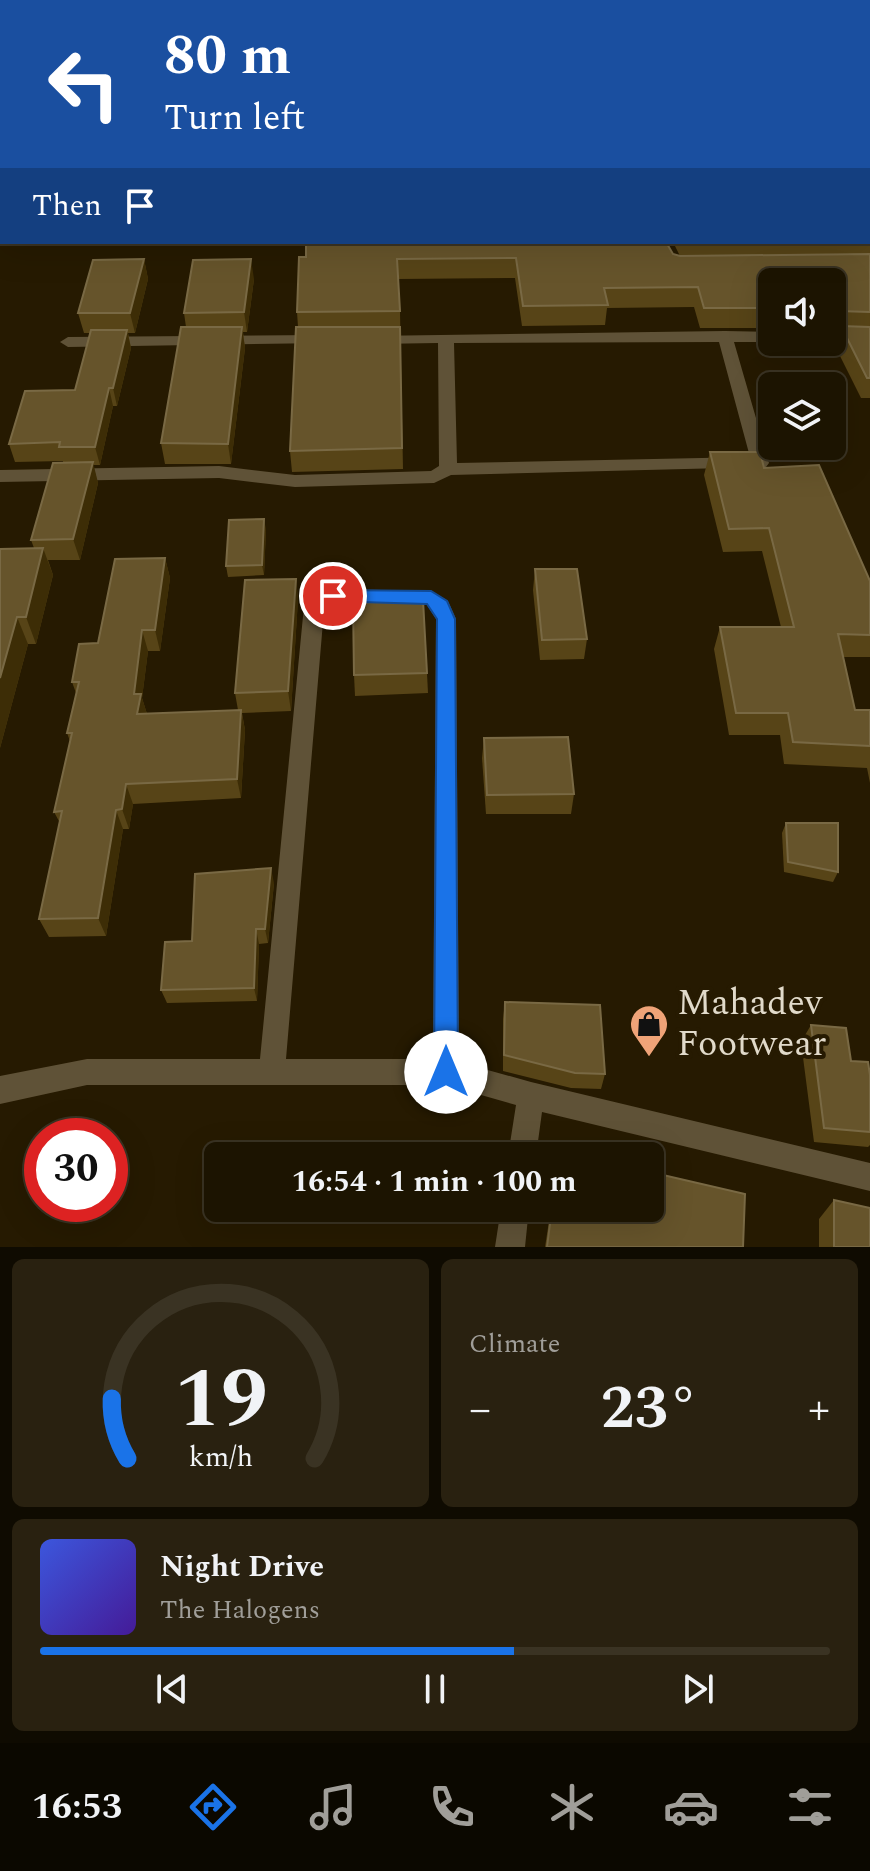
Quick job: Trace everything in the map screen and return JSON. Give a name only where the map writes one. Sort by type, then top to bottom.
[{"type":"street","points":[[0,476],[219,472],[295,481],[434,477],[448,469],[760,463],[725,336]]},
{"type":"street","points":[[68,342],[758,337]]},
{"type":"street","points":[[446,339],[448,469]]},
{"type":"street","points":[[846,339],[870,340]]},
{"type":"street","points":[[272,1071],[314,606],[333,596],[431,598],[441,606],[446,619],[446,1072]]},
{"type":"street","points":[[0,1090],[87,1072],[446,1072],[531,1096],[870,1177]]},
{"type":"street","points":[[524,1142],[531,1096]]},
{"type":"street","points":[[510,1247],[513,1222]]},
{"type":"building","points":[[306,244],[667,244],[673,254],[680,256],[870,254],[870,312],[846,311],[846,268],[758,268],[758,308],[704,308],[698,287],[604,288],[608,305],[523,306],[516,258],[397,259],[400,311],[297,312],[299,257],[306,257]]},
{"type":"building","points":[[144,259],[130,313],[78,313],[93,260]]},
{"type":"building","points":[[251,259],[244,312],[184,313],[193,260]]},
{"type":"building","points":[[846,326],[870,327],[870,378],[867,378],[846,336]]},
{"type":"building","points":[[181,327],[242,327],[228,444],[161,443]]},
{"type":"building","points":[[296,327],[400,327],[402,448],[290,451]]},
{"type":"building","points":[[91,330],[127,330],[95,447],[59,447],[60,442],[9,444],[25,391],[75,390]]},
{"type":"building","points":[[710,452],[758,452],[758,460],[762,460],[764,468],[819,465],[870,581],[870,635],[838,634],[855,710],[870,710],[870,746],[793,742],[788,713],[736,713],[720,627],[794,627],[769,528],[729,529]]},
{"type":"building","points":[[93,462],[73,539],[31,540],[53,463]]},
{"type":"building","points":[[264,519],[262,565],[226,566],[229,520]]},
{"type":"building","points":[[43,548],[26,617],[17,617],[0,678],[0,549]]},
{"type":"building","points":[[165,558],[155,630],[142,630],[134,694],[141,694],[137,714],[241,710],[237,779],[126,784],[122,809],[116,810],[98,918],[39,919],[62,811],[54,812],[72,733],[67,733],[79,682],[72,682],[79,644],[98,643],[115,559]]},
{"type":"building","points":[[535,569],[577,569],[587,639],[542,640]]},
{"type":"building","points":[[296,579],[288,691],[235,693],[245,580]]},
{"type":"building","points":[[423,600],[427,673],[354,675],[353,603]]},
{"type":"building","points":[[568,737],[574,794],[487,795],[484,738]]},
{"type":"building","points":[[786,823],[838,823],[838,872],[788,862]]},
{"type":"building","points":[[271,868],[265,929],[256,929],[254,988],[161,990],[165,942],[192,941],[195,874]]},
{"type":"building","points":[[505,1002],[600,1005],[605,1074],[575,1073],[504,1055]]},
{"type":"building","points":[[811,1025],[846,1028],[851,1061],[868,1062],[870,1132],[824,1128]]},
{"type":"building","points":[[664,1175],[745,1194],[743,1247],[547,1247],[550,1222],[664,1222]]},
{"type":"building","points":[[834,1200],[870,1208],[870,1247],[834,1247]]},
{"type":"place","name":"Mahadev Footwear","points":[[649,1058]]},
{"type":"route","points":[[333,596],[431,598],[441,606],[446,619],[446,1072]]}]
